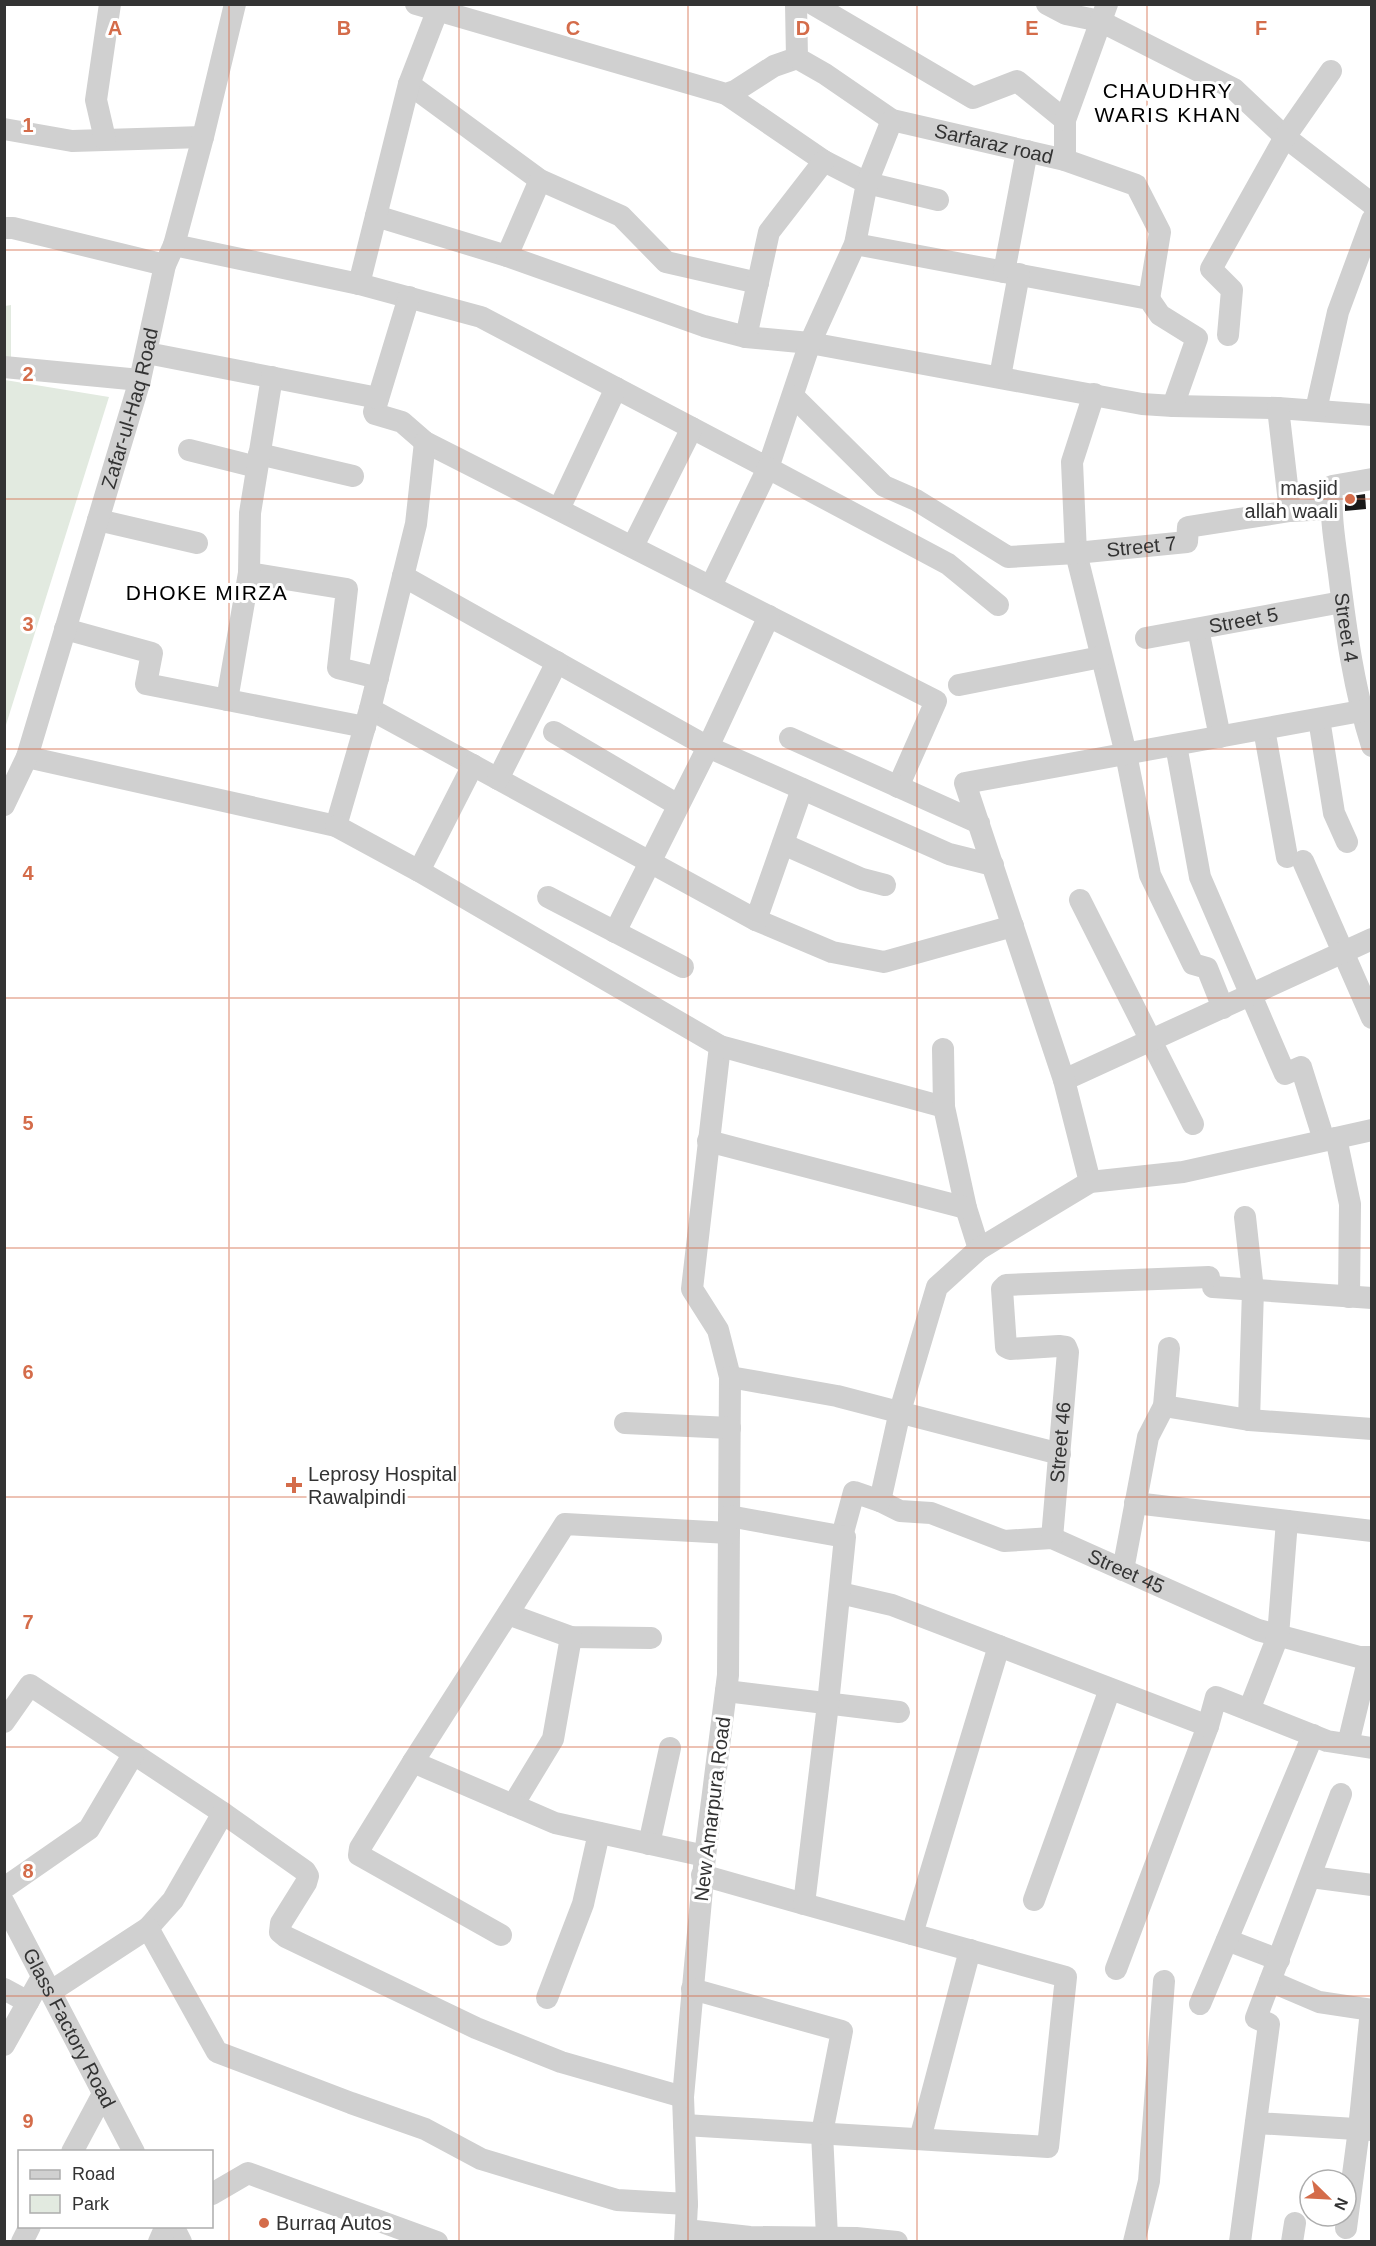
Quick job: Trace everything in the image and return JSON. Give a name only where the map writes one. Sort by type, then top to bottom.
[{"type":"street","points":[[105,139],[96,100],[110,4]]},
{"type":"street","name":"Zafar-ul-Haq Road","points":[[4,805],[27,757],[140,380],[235,4]]},
{"type":"street","points":[[416,4],[438,8],[726,94],[824,161],[867,183],[938,200]]},
{"type":"street","points":[[726,94],[735,92],[774,66],[797,58],[796,4]]},
{"type":"street","points":[[813,4],[973,98],[1017,81],[1065,120]]},
{"type":"street","points":[[1047,4],[1066,14],[1104,13],[1234,89],[1285,137],[1371,204]]},
{"type":"street","points":[[359,284],[408,84],[438,8]]},
{"type":"street","points":[[1065,160],[1065,120],[1104,13]]},
{"type":"street","name":"Sarfaraz road","points":[[797,58],[825,74],[892,120],[1065,160],[1136,184],[1160,232],[1149,298]]},
{"type":"street","points":[[1227,335],[1232,290],[1210,269],[1285,137],[1331,71]]},
{"type":"street","points":[[408,84],[540,180],[621,216],[666,262],[758,283]]},
{"type":"street","points":[[711,586],[768,468],[810,343],[855,244],[867,183],[892,120]]},
{"type":"street","points":[[4,129],[72,141],[203,137]]},
{"type":"street","points":[[1000,377],[1027,151]]},
{"type":"street","points":[[746,337],[769,232],[824,161]]},
{"type":"street","points":[[507,256],[540,180]]},
{"type":"street","points":[[376,216],[507,256],[704,326],[746,337],[810,343],[1142,404],[1278,408],[1371,415]]},
{"type":"street","points":[[1316,410],[1338,312],[1371,220]]},
{"type":"street","points":[[4,228],[359,284],[481,317],[948,564],[998,605]]},
{"type":"street","points":[[855,244],[1149,298],[1161,315],[1197,338],[1173,406]]},
{"type":"street","points":[[409,297],[375,414],[402,422],[425,441],[936,701],[898,787]]},
{"type":"street","points":[[147,353],[378,398]]},
{"type":"street","points":[[4,367],[140,380]]},
{"type":"street","points":[[227,700],[249,573],[250,513],[272,377]]},
{"type":"street","points":[[559,509],[616,388]]},
{"type":"street","points":[[1094,394],[1072,462],[1076,553],[1126,754],[1150,875],[1193,964],[1207,968],[1223,1008]]},
{"type":"street","name":"Street 7","points":[[793,396],[884,486],[916,500],[1008,557],[1187,542],[1188,527],[1290,511],[1331,509]]},
{"type":"street","points":[[1278,408],[1290,511]]},
{"type":"street","points":[[633,546],[692,428]]},
{"type":"street","points":[[336,826],[368,718],[416,524],[425,441]]},
{"type":"street","points":[[189,450],[353,476]]},
{"type":"street","points":[[1331,509],[1332,486],[1371,479]]},
{"type":"street","name":"Street 4","points":[[1331,509],[1342,602],[1366,710],[1371,746]]},
{"type":"street","points":[[98,520],[197,543]]},
{"type":"street","points":[[249,573],[347,589],[338,668],[378,678]]},
{"type":"street","points":[[403,576],[708,747],[949,854],[993,865]]},
{"type":"street","name":"Street 5","points":[[1146,638],[1342,602]]},
{"type":"street","points":[[615,932],[708,747],[769,616]]},
{"type":"street","points":[[1198,628],[1220,737]]},
{"type":"street","points":[[65,629],[152,652],[146,684],[227,700],[368,718],[473,765],[756,920],[832,952],[884,962],[1013,926]]},
{"type":"street","points":[[959,685],[1101,657]]},
{"type":"street","points":[[498,779],[557,663]]},
{"type":"street","points":[[1090,1182],[1064,1080],[965,783],[1366,710]]},
{"type":"street","points":[[1319,719],[1334,813],[1347,842]]},
{"type":"street","points":[[1264,729],[1295,859],[1342,953],[1371,1018]]},
{"type":"street","points":[[554,732],[678,805]]},
{"type":"street","points":[[790,738],[979,823]]},
{"type":"street","points":[[1176,745],[1200,877],[1285,1074],[1301,1067],[1330,1139],[1350,1204],[1360,1297],[1253,1290]]},
{"type":"street","points":[[27,757],[336,826],[419,871],[720,1046],[944,1107]]},
{"type":"street","points":[[419,871],[473,765]]},
{"type":"street","points":[[756,920],[802,789]]},
{"type":"street","points":[[783,844],[862,879],[885,885]]},
{"type":"street","points":[[548,897],[683,967]]},
{"type":"street","points":[[1080,900],[1193,1125]]},
{"type":"street","points":[[1064,1080],[1371,939]]},
{"type":"street","name":"New Amarpura Road","points":[[686,2236],[683,2097],[704,1865],[728,1676],[730,1377],[718,1330],[692,1288],[720,1046]]},
{"type":"street","points":[[943,1049],[944,1107],[966,1208],[979,1249]]},
{"type":"street","points":[[880,1501],[900,1411],[937,1287],[979,1249],[1090,1182],[1183,1172],[1371,1130]]},
{"type":"street","points":[[708,1141],[966,1208]]},
{"type":"street","points":[[1245,1217],[1253,1290],[1250,1420]]},
{"type":"street","name":"Street 46","points":[[1052,1538],[1068,1352],[1066,1347],[1006,1347],[1002,1289],[1006,1285],[1211,1282],[1253,1290]]},
{"type":"street","points":[[1123,1570],[1148,1437],[1164,1406],[1169,1348]]},
{"type":"street","points":[[730,1377],[837,1396],[1060,1454]]},
{"type":"street","points":[[1164,1406],[1250,1420],[1371,1430]]},
{"type":"street","points":[[625,1423],[730,1428]]},
{"type":"street","name":"Street 45","points":[[842,1536],[854,1492],[900,1511],[931,1513],[1004,1541],[1052,1538],[1258,1630],[1359,1657],[1370,1657]]},
{"type":"street","points":[[1135,1503],[1371,1531]]},
{"type":"street","points":[[1249,1710],[1278,1636],[1287,1521]]},
{"type":"street","points":[[501,1935],[358,1855],[360,1848],[413,1762],[565,1524],[729,1524],[846,1537],[804,1904]]},
{"type":"street","points":[[840,1593],[892,1605],[1208,1726]]},
{"type":"street","points":[[508,1614],[571,1636],[651,1638]]},
{"type":"street","points":[[513,1805],[553,1739],[571,1636]]},
{"type":"street","points":[[912,1934],[999,1646]]},
{"type":"street","points":[[1348,1744],[1370,1657]]},
{"type":"street","points":[[4,1722],[30,1685],[223,1812],[305,1870],[308,1876],[306,1883],[281,1923],[280,1932],[286,1937],[486,2032],[561,2062],[683,2097]]},
{"type":"street","points":[[1034,1900],[1110,1689]]},
{"type":"street","points":[[726,1691],[899,1712]]},
{"type":"street","points":[[1116,1969],[1208,1726],[1216,1697],[1327,1741],[1371,1748]]},
{"type":"street","points":[[1200,2004],[1313,1736]]},
{"type":"street","points":[[649,1844],[670,1748]]},
{"type":"street","points":[[4,1888],[89,1829],[134,1753]]},
{"type":"street","points":[[413,1762],[555,1823],[649,1844],[804,1904],[1066,1977],[1048,2147],[684,2125]]},
{"type":"street","points":[[1240,2241],[1269,2024],[1256,2018],[1341,1794]]},
{"type":"street","points":[[4,2045],[28,2002],[46,1984],[148,1928],[173,1900],[223,1812]]},
{"type":"street","points":[[547,1998],[583,1904],[599,1833]]},
{"type":"street","points":[[1311,1877],[1371,1886]]},
{"type":"street","name":"Glass Factory Road","points":[[4,1903],[133,2150]]},
{"type":"street","points":[[148,1928],[217,2052],[351,2103],[425,2128],[481,2159],[617,2200],[687,2204]]},
{"type":"street","points":[[1227,1940],[1279,1959]]},
{"type":"street","points":[[920,2139],[970,1950]]},
{"type":"street","points":[[1134,2241],[1149,2181],[1164,1981]]},
{"type":"street","points":[[1270,1981],[1319,2002],[1371,2010],[1365,2130],[1358,2168]]},
{"type":"street","points":[[4,1989],[28,2002]]},
{"type":"street","points":[[692,1989],[842,2031],[822,2133],[827,2237]]},
{"type":"street","points":[[73,2150],[103,2094]]},
{"type":"street","points":[[1256,2123],[1365,2130]]},
{"type":"street","points":[[213,2193],[248,2173],[395,2234],[437,2241]]},
{"type":"street","points":[[686,2236],[827,2237],[897,2241]]},
{"type":"green space","points":[[11,305],[11,359],[5,359],[5,306]]},
{"type":"green space","points":[[4,380],[109,397],[5,728]]},
{"type":"building","points":[[1365,494],[1366,509],[1345,511],[1345,497]]},
{"type":"place","name":"masjid allah waali","points":[[1350,499]]},
{"type":"place","name":"Leprosy Hospital Rawalpindi","points":[[294,1485]]},
{"type":"place","name":"Burraq Autos","points":[[264,2223]]},
{"type":"district","name":"CHAUDHRY WARIS KHAN","points":[[1168,103]]},
{"type":"district","name":"DHOKE MIRZA","points":[[207,593]]}]
